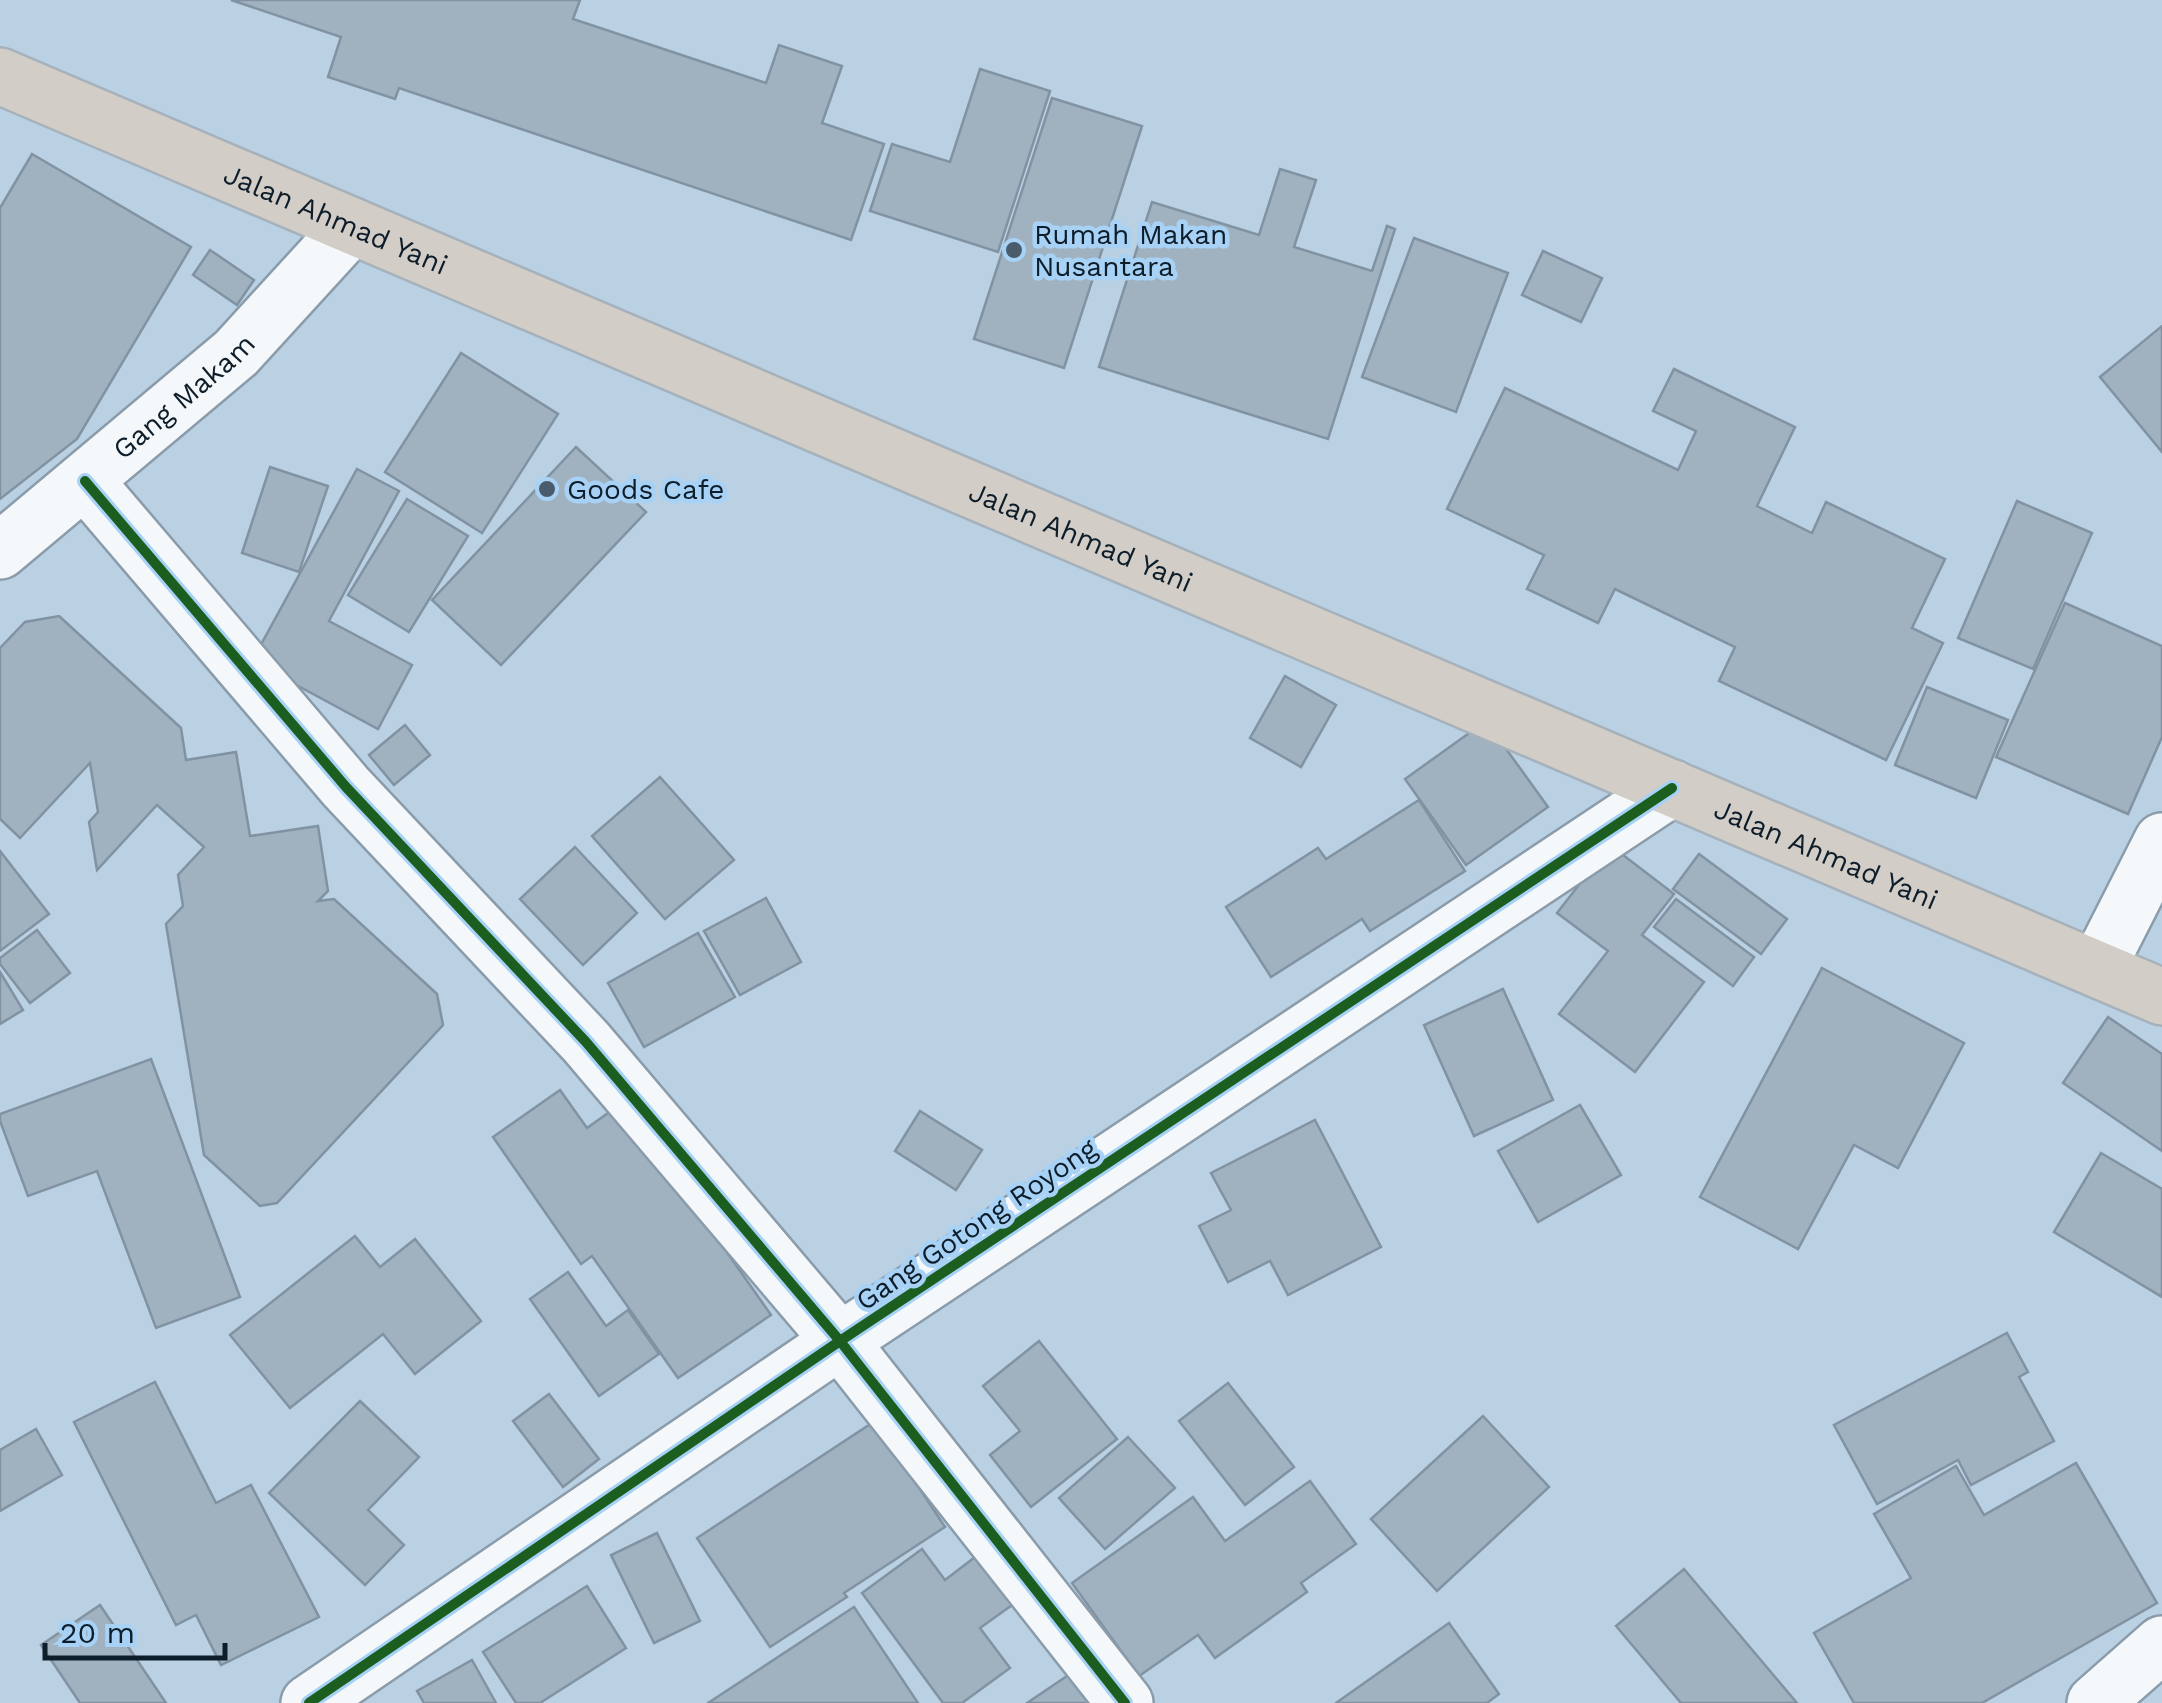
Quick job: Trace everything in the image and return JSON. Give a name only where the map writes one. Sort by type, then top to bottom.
[{"type":"highway","name":"Jalan Ahmad Yani","points":[[0,76],[2162,997]]},
{"type":"street","name":"Gang Makam","points":[[0,552],[236,353],[352,226]]},
{"type":"street","points":[[85,481],[346,787],[586,1042],[840,1341],[1125,1703]]},
{"type":"street","name":"Gang Gotong Royong","points":[[309,1703],[840,1341],[1672,788]]},
{"type":"street","points":[[2097,969],[2162,841]]},
{"type":"street","points":[[2095,1703],[2162,1644]]},
{"type":"building","points":[[231,0],[580,0],[573,19],[766,83],[779,45],[842,66],[822,123],[884,144],[851,240],[399,88],[395,99],[328,77],[341,37]]},
{"type":"building","points":[[980,69],[1050,91],[998,252],[870,211],[892,144],[950,162]]},
{"type":"building","points":[[1052,98],[1142,126],[1064,368],[974,339]]},
{"type":"building","points":[[32,154],[191,247],[77,439],[0,499],[0,208]]},
{"type":"building","points":[[1280,169],[1316,180],[1294,247],[1372,271],[1387,226],[1395,229],[1328,439],[1099,367],[1152,202],[1259,235]]},
{"type":"building","points":[[1414,238],[1508,273],[1456,412],[1362,377]]},
{"type":"building","points":[[210,250],[254,280],[237,305],[193,275]]},
{"type":"building","points":[[1543,251],[1602,278],[1581,322],[1522,295]]},
{"type":"building","points":[[2162,326],[2162,452],[2100,377]]},
{"type":"building","points":[[461,353],[558,414],[482,533],[385,472]]},
{"type":"building","points":[[1674,369],[1795,427],[1757,506],[1812,533],[1826,502],[1945,559],[1912,628],[1943,643],[1886,760],[1719,681],[1735,647],[1615,589],[1598,623],[1527,589],[1544,555],[1447,509],[1505,388],[1678,470],[1696,431],[1653,411]]},
{"type":"building","points":[[576,447],[646,512],[501,665],[432,600]]},
{"type":"building","points":[[270,467],[328,486],[299,572],[242,553]]},
{"type":"building","points":[[357,469],[399,491],[329,621],[412,665],[378,729],[252,661]]},
{"type":"building","points":[[407,499],[468,536],[409,632],[348,595]]},
{"type":"building","points":[[2017,501],[2092,533],[2033,669],[1958,638]]},
{"type":"building","points":[[2065,603],[2162,646],[2162,737],[2128,814],[1996,757]]},
{"type":"building","points":[[59,616],[181,728],[186,760],[236,752],[250,836],[318,826],[328,891],[318,901],[334,899],[437,994],[443,1025],[277,1203],[260,1206],[204,1155],[166,924],[183,906],[178,875],[204,847],[157,805],[97,870],[89,822],[98,812],[90,763],[20,838],[0,819],[0,648],[25,622]]},
{"type":"building","points":[[1285,676],[1336,705],[1301,767],[1250,738]]},
{"type":"building","points":[[1927,687],[2008,720],[1976,798],[1895,765]]},
{"type":"building","points":[[1486,721],[1548,807],[1466,865],[1405,779]]},
{"type":"building","points":[[405,725],[430,755],[394,785],[369,755]]},
{"type":"building","points":[[660,777],[734,860],[665,919],[592,836]]},
{"type":"building","points":[[1419,800],[1465,871],[1370,931],[1362,919],[1271,977],[1226,907],[1318,848],[1326,859]]},
{"type":"building","points":[[1610,845],[1674,894],[1642,935],[1704,982],[1635,1072],[1559,1014],[1608,951],[1557,913]]},
{"type":"building","points":[[575,847],[637,913],[583,965],[520,899]]},
{"type":"building","points":[[0,851],[49,914],[0,951]]},
{"type":"building","points":[[1699,854],[1787,919],[1761,954],[1673,889]]},
{"type":"building","points":[[766,898],[801,962],[740,995],[704,931]]},
{"type":"building","points":[[1676,899],[1754,957],[1733,986],[1654,927]]},
{"type":"building","points":[[37,930],[70,973],[30,1003],[0,964],[0,958]]},
{"type":"building","points":[[698,933],[735,997],[644,1047],[608,983]]},
{"type":"building","points":[[1822,968],[1964,1043],[1898,1168],[1854,1145],[1798,1249],[1700,1197]]},
{"type":"building","points":[[0,972],[23,1010],[0,1024]]},
{"type":"building","points":[[1503,989],[1553,1100],[1474,1136],[1424,1025]]},
{"type":"building","points":[[2108,1017],[2162,1054],[2162,1151],[2063,1083]]},
{"type":"building","points":[[151,1059],[240,1297],[156,1328],[97,1171],[28,1196],[0,1121],[0,1114]]},
{"type":"building","points":[[560,1090],[587,1128],[622,1103],[771,1315],[678,1378],[592,1256],[581,1264],[493,1137]]},
{"type":"building","points":[[1580,1105],[1621,1175],[1538,1222],[1498,1151]]},
{"type":"building","points":[[920,1111],[982,1150],[956,1190],[895,1151]]},
{"type":"building","points":[[1315,1120],[1381,1247],[1288,1295],[1270,1261],[1228,1282],[1199,1226],[1231,1210],[1211,1173]]},
{"type":"building","points":[[2101,1153],[2162,1189],[2162,1297],[2054,1232]]},
{"type":"building","points":[[355,1236],[380,1267],[415,1239],[481,1321],[415,1374],[383,1334],[290,1408],[230,1335]]},
{"type":"building","points":[[568,1272],[606,1326],[628,1310],[659,1354],[599,1396],[530,1299]]},
{"type":"building","points":[[2007,1333],[2028,1372],[2019,1377],[2054,1441],[1971,1485],[1958,1460],[1877,1504],[1834,1425]]},
{"type":"building","points":[[1039,1341],[1117,1439],[1031,1507],[990,1455],[1020,1431],[983,1386]]},
{"type":"building","points":[[155,1382],[216,1503],[251,1485],[319,1617],[221,1665],[196,1615],[176,1625],[74,1422]]},
{"type":"building","points":[[1228,1383],[1294,1467],[1245,1505],[1179,1421]]},
{"type":"building","points":[[549,1394],[599,1459],[563,1487],[513,1421]]},
{"type":"building","points":[[360,1401],[419,1457],[368,1510],[404,1545],[365,1585],[269,1493]]},
{"type":"building","points":[[1483,1416],[1549,1487],[1437,1591],[1371,1519]]},
{"type":"building","points":[[875,1421],[945,1527],[770,1647],[697,1538]]},
{"type":"building","points":[[36,1429],[62,1475],[0,1511],[0,1450]]},
{"type":"building","points":[[1128,1437],[1175,1488],[1105,1549],[1059,1498]]},
{"type":"building","points":[[2076,1463],[2157,1603],[1982,1703],[1854,1703],[1814,1633],[1911,1578],[1874,1514],[1956,1466],[1984,1515]]},
{"type":"building","points":[[1310,1481],[1356,1544],[1301,1583],[1307,1592],[1215,1658],[1198,1635],[1139,1676],[1072,1583],[1193,1497],[1225,1541]]},
{"type":"building","points":[[657,1533],[700,1621],[654,1643],[611,1555]]},
{"type":"building","points":[[922,1549],[945,1580],[979,1554],[1015,1603],[980,1628],[1010,1668],[962,1703],[943,1703],[862,1593]]},
{"type":"building","points":[[1684,1569],[1797,1703],[1681,1703],[1616,1626]]},
{"type":"building","points":[[587,1586],[626,1648],[540,1703],[516,1703],[483,1652]]},
{"type":"building","points":[[100,1605],[166,1703],[80,1703],[41,1645]]},
{"type":"building","points":[[854,1607],[918,1703],[708,1703]]},
{"type":"building","points":[[1449,1623],[1499,1694],[1487,1703],[1336,1703]]},
{"type":"building","points":[[472,1660],[496,1703],[424,1703],[417,1691]]},
{"type":"building","points":[[1070,1674],[1090,1703],[1027,1703]]},
{"type":"cycle path","points":[[85,481],[346,787],[586,1042],[840,1341],[1125,1703]]},
{"type":"cycle path","points":[[309,1703],[840,1341],[1672,788]]},
{"type":"place","name":"Rumah Makan Nusantara","points":[[1014,250]]},
{"type":"place","name":"Goods Cafe","points":[[547,489]]}]
